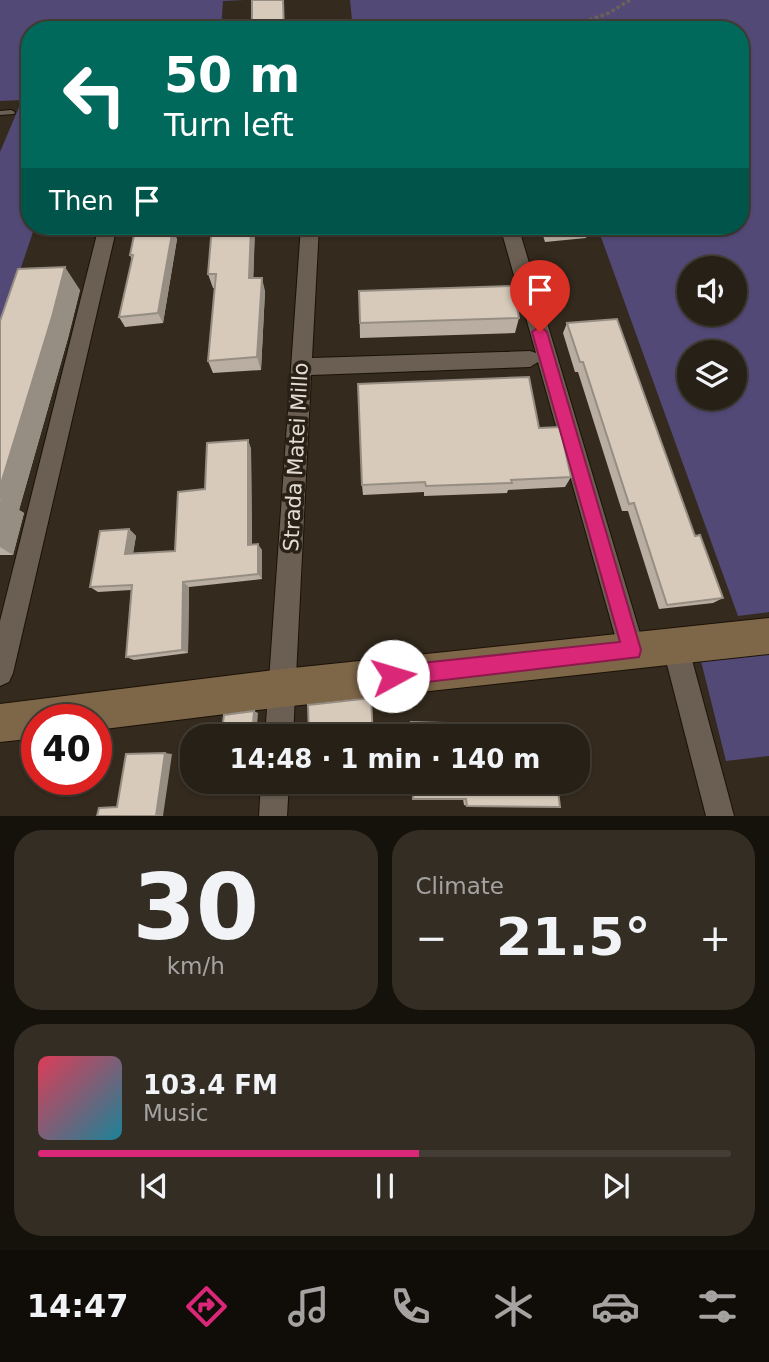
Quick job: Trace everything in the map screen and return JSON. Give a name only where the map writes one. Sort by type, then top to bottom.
[{"type":"street","points":[[0,673],[106,235]]},
{"type":"street","name":"Strada Matei Millo","points":[[280,724],[309,235]]},
{"type":"street","points":[[512,235],[632,650]]},
{"type":"street","points":[[301,367],[530,359]]},
{"type":"street","points":[[0,723],[283,688],[769,636]]},
{"type":"street","points":[[674,645],[720,816]]},
{"type":"street","points":[[273,816],[274,794]]},
{"type":"lane","points":[[0,113],[11,112]]},
{"type":"path","points":[[587,21],[610,13],[630,0]]},
{"type":"shaded area","points":[[0,0],[245,0],[223,1],[222,21],[21,21],[21,100],[0,101]]},
{"type":"shaded area","points":[[350,0],[769,0],[769,612],[738,616],[600,235],[749,235],[749,21],[352,21]]},
{"type":"shaded area","points":[[21,102],[21,235],[32,235],[0,330],[0,152]]},
{"type":"shaded area","points":[[769,650],[769,756],[726,761],[700,657]]},
{"type":"building","points":[[252,0],[283,0],[284,21],[252,21]]},
{"type":"building","points":[[134,235],[172,235],[158,313],[119,317],[133,255],[130,255]]},
{"type":"building","points":[[211,235],[251,235],[249,278],[262,278],[257,357],[208,361],[216,274],[208,274]]},
{"type":"building","points":[[65,267],[0,487],[0,321],[18,269]]},
{"type":"building","points":[[513,286],[519,318],[360,323],[359,291]]},
{"type":"building","points":[[617,319],[695,536],[700,535],[723,598],[667,605],[634,503],[629,504],[583,362],[580,362],[567,323]]},
{"type":"building","points":[[529,377],[539,428],[560,427],[571,477],[511,480],[512,483],[426,486],[425,482],[362,485],[358,384]]},
{"type":"building","points":[[248,440],[248,545],[258,544],[258,574],[183,582],[182,650],[126,657],[132,585],[90,587],[100,531],[129,529],[125,554],[175,551],[178,492],[205,489],[207,443]]},
{"type":"building","points":[[371,698],[372,724],[309,724],[308,705]]},
{"type":"building","points":[[254,711],[253,724],[223,724],[224,715]]},
{"type":"building","points":[[411,722],[444,723],[444,724]]},
{"type":"building","points":[[165,753],[156,816],[97,816],[99,808],[117,807],[126,754]]},
{"type":"building","points":[[413,794],[558,794],[560,807],[467,806],[466,799],[413,799]]},
{"type":"route","points":[[393,676],[632,650],[540,332]]}]
